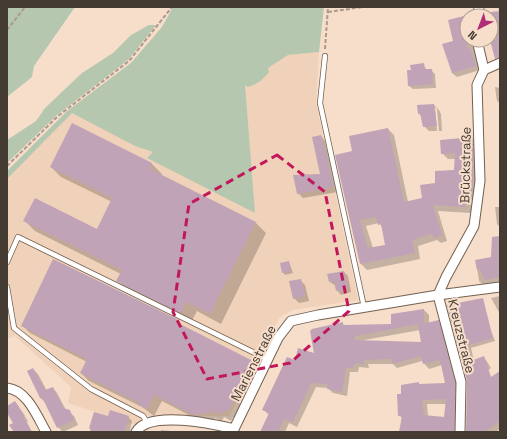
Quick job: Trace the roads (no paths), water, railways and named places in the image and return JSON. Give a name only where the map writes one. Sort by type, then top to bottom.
[{"type":"street","points":[[479,48],[484,70],[500,63]]},
{"type":"street","name":"Brückstraße","points":[[438,295],[446,277],[474,226],[480,181],[477,85],[484,70]]},
{"type":"street","name":"Marienstraße","points":[[136,432],[152,421],[180,421],[210,424],[234,431],[269,360],[278,338],[291,321],[364,307],[500,287]]},
{"type":"street","name":"Kreuzstraße","points":[[438,295],[461,382],[460,432]]},
{"type":"street","points":[[7,388],[15,389],[27,399],[46,432]]},
{"type":"lane","points":[[325,56],[320,103],[364,307]]},
{"type":"lane","points":[[7,262],[18,237],[269,360]]},
{"type":"lane","points":[[7,287],[14,328],[91,389],[143,416],[148,424]]}]
